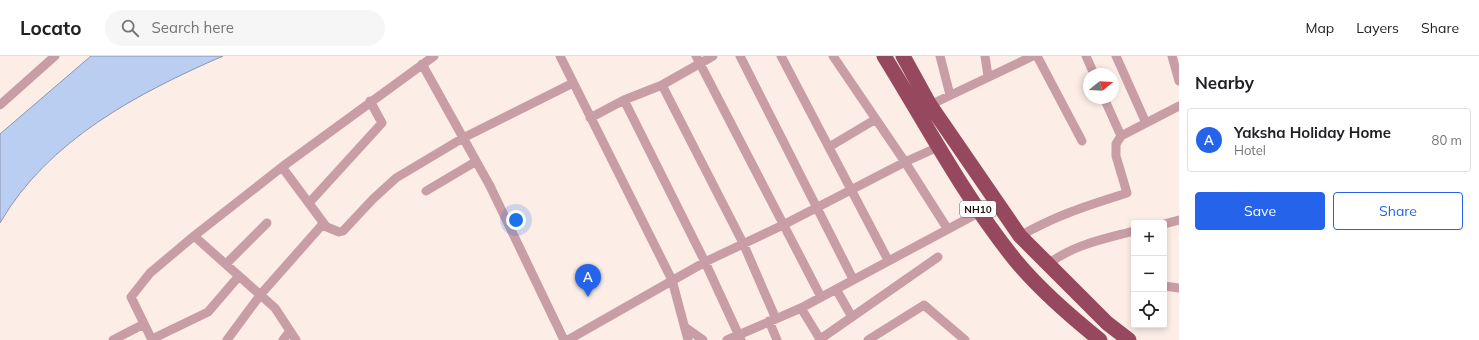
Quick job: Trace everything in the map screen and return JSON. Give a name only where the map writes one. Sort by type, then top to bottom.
[{"type":"highway","name":"NH10","points":[[884,56],[938,147],[980,212],[1016,261],[1061,308],[1100,340]]},
{"type":"highway","points":[[903,56],[930,105],[1020,236],[1047,265],[1107,323],[1129,340]]},
{"type":"street","points":[[1,102],[55,56]]},
{"type":"street","points":[[239,276],[208,312],[152,340],[131,297],[131,295],[150,274],[194,236],[370,101],[434,56]]},
{"type":"street","points":[[560,56],[672,280],[688,340]]},
{"type":"street","points":[[590,118],[624,100],[662,85],[698,60],[713,56]]},
{"type":"street","points":[[740,56],[854,279]]},
{"type":"street","points":[[781,56],[888,260]]},
{"type":"street","points":[[833,56],[905,162],[947,228]]},
{"type":"street","points":[[940,56],[950,95]]},
{"type":"street","points":[[985,56],[988,76]]},
{"type":"street","points":[[1037,56],[1082,141]]},
{"type":"street","points":[[1086,56],[1091,68]]},
{"type":"street","points":[[1116,56],[1146,123]]},
{"type":"street","points":[[1172,56],[1179,81]]},
{"type":"street","points":[[930,105],[1028,57]]},
{"type":"street","points":[[698,60],[821,296]]},
{"type":"street","points":[[422,64],[475,162],[490,186],[564,340]]},
{"type":"street","points":[[282,167],[324,225],[340,232],[343,231],[372,199],[396,178],[463,138],[573,82]]},
{"type":"street","points":[[662,85],[743,243],[773,320],[777,340]]},
{"type":"street","points":[[624,100],[705,262],[739,337]]},
{"type":"street","points":[[309,203],[382,123],[370,101]]},
{"type":"street","points":[[1107,104],[1121,136]]},
{"type":"street","points":[[1020,236],[1042,223],[1070,210],[1127,193],[1116,156],[1116,144],[1121,136],[1179,106]]},
{"type":"street","points":[[829,147],[876,119]]},
{"type":"street","points":[[568,340],[705,262],[938,147]]},
{"type":"street","points":[[426,191],[475,162]]},
{"type":"street","points":[[727,340],[739,337],[801,308],[947,228],[980,212]]},
{"type":"street","points":[[1167,223],[1179,220]]},
{"type":"street","points":[[226,264],[267,223]]},
{"type":"street","points":[[227,340],[261,294],[324,225]]},
{"type":"street","points":[[1047,265],[1056,258],[1074,249],[1131,232]]},
{"type":"street","points":[[194,236],[275,308],[296,340]]},
{"type":"street","points":[[801,308],[819,340],[938,257]]},
{"type":"street","points":[[1167,286],[1179,288]]},
{"type":"street","points":[[836,289],[852,317]]},
{"type":"street","points":[[868,340],[924,305],[965,340]]},
{"type":"street","points":[[113,340],[144,324]]},
{"type":"street","points":[[686,328],[703,340]]},
{"type":"street","points":[[283,340],[290,331]]},
{"type":"water","points":[[91,56],[223,56],[191,70],[128,103],[69,143],[43,167],[20,194],[0,223],[0,134]]},
{"type":"place","name":"Yaksha Holiday Home","points":[[588,297]]}]
